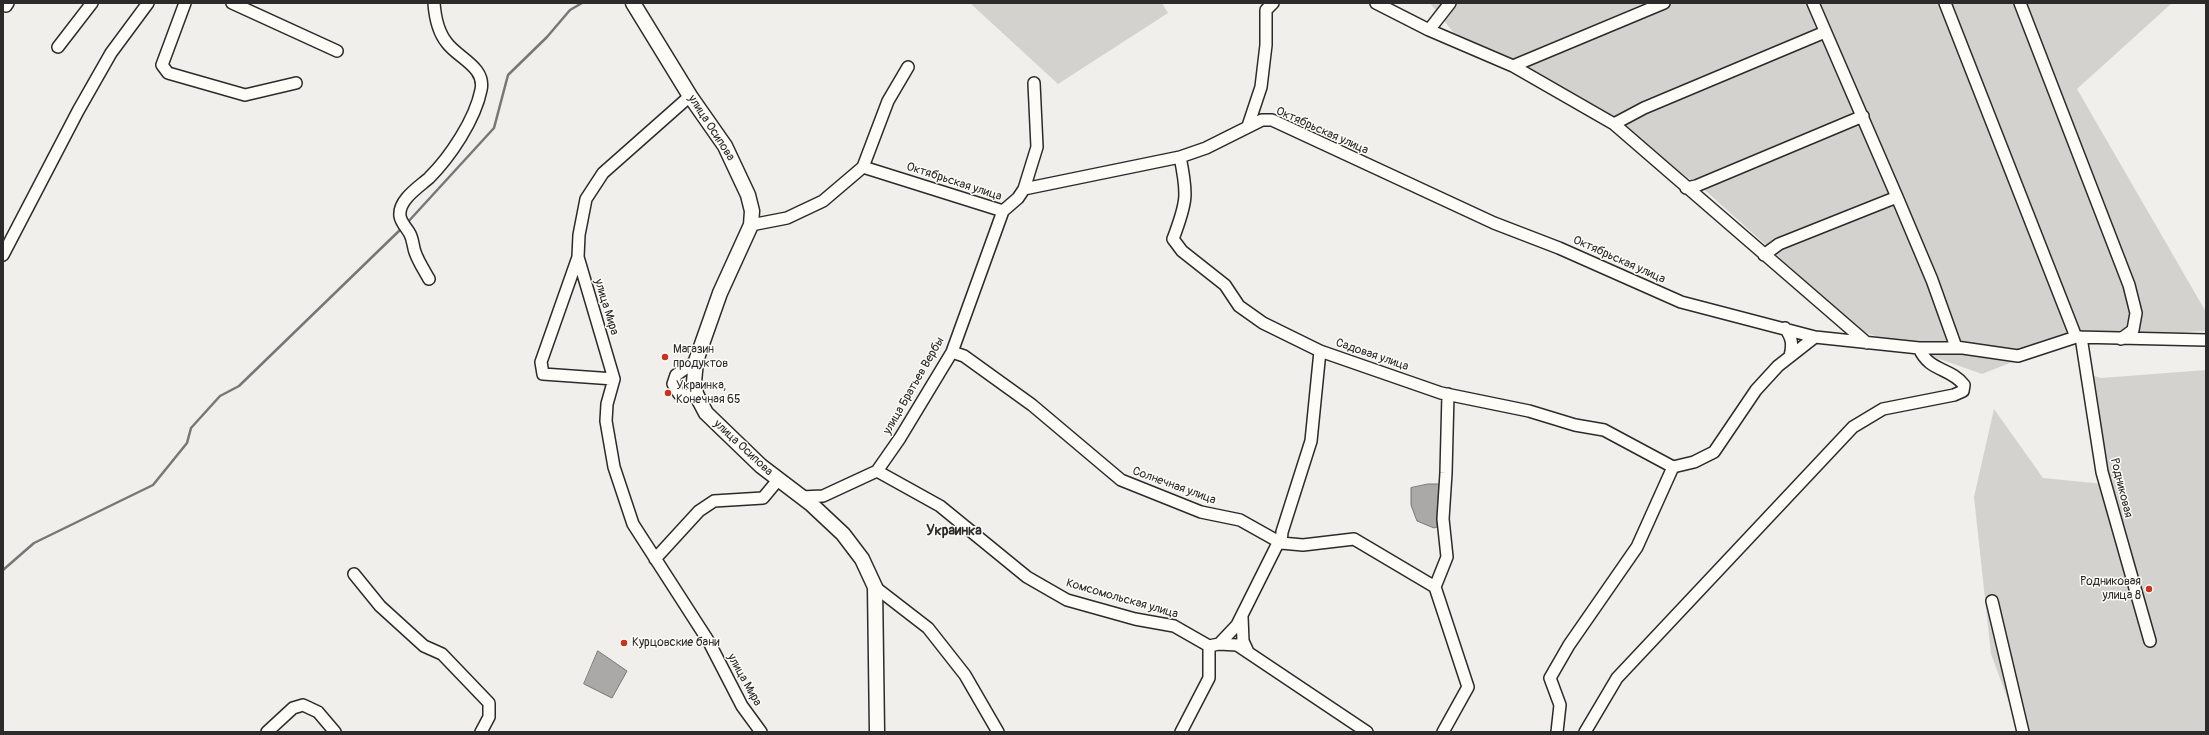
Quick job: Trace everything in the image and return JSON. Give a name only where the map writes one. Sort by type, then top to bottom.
[{"type":"main road","name":"улица Осипова","points":[[633,3],[690,96],[725,146],[739,172],[750,200],[752,211],[751,225],[720,293],[696,361],[696,394],[706,413],[778,480],[801,497],[843,534],[862,559],[875,587],[877,732]]},
{"type":"street","points":[[3,4],[6,6],[8,3]]},
{"type":"street","points":[[58,47],[92,3]]},
{"type":"street","points":[[3,255],[78,111],[107,60],[148,3]]},
{"type":"street","points":[[186,3],[162,65],[168,73],[245,95],[296,83]]},
{"type":"street","points":[[232,3],[337,51]]},
{"type":"street","points":[[429,279],[415,252],[411,235],[402,221],[401,211],[407,198],[430,177],[453,148],[475,107],[482,83],[474,68],[447,44],[436,20],[434,3]]},
{"type":"street","points":[[1248,126],[1261,87],[1266,45],[1266,10],[1273,3]]},
{"type":"street","points":[[1376,3],[1429,30],[1513,66],[1614,124],[1686,188],[1867,343]]},
{"type":"street","points":[[1429,30],[1450,3]]},
{"type":"street","points":[[1513,66],[1664,3]]},
{"type":"street","points":[[1813,3],[1863,116],[1932,280],[1956,347],[1959,348]]},
{"type":"street","name":"Родниковая","points":[[1945,3],[2078,337],[2102,472],[2150,641]]},
{"type":"street","points":[[2020,3],[2129,285],[2136,313],[2133,330],[2121,339]]},
{"type":"street","points":[[1614,124],[1644,108],[1825,32]]},
{"type":"street","points":[[751,225],[787,218],[823,201],[863,167],[888,101],[908,67]]},
{"type":"street","points":[[1024,189],[1037,147],[1034,83]]},
{"type":"street","name":"улица Мира","points":[[690,96],[603,173],[586,199],[579,235],[578,257],[614,379],[607,404],[606,421],[614,467],[633,524],[709,642],[742,706],[761,732]]},
{"type":"street","points":[[1686,188],[1696,186],[1863,116]]},
{"type":"street","name":"Октябрьская улица","points":[[863,167],[1003,211],[1018,198],[1024,189],[1180,156],[1206,148],[1262,120],[1272,120],[1494,223],[1559,248],[1681,302],[1815,337],[1919,348],[1959,348],[2018,356],[2078,337]]},
{"type":"street","name":"Садовая улица","points":[[1180,156],[1186,186],[1185,205],[1173,239],[1182,251],[1225,285],[1239,306],[1263,323],[1320,351],[1448,394],[1529,411],[1576,425],[1604,430],[1673,467]]},
{"type":"street","points":[[1764,255],[1778,244],[1897,197]]},
{"type":"street","name":"улица Братьев Вербы","points":[[877,471],[900,438],[952,352],[1003,211]]},
{"type":"street","points":[[578,257],[541,362],[543,374],[614,379]]},
{"type":"street","points":[[1785,328],[1791,337],[1792,346],[1790,356]]},
{"type":"street","points":[[1557,732],[1560,704],[1550,678],[1569,645],[1637,547],[1673,467],[1694,462],[1714,452],[1756,390],[1778,366],[1815,337]]},
{"type":"street","points":[[2078,337],[2206,340]]},
{"type":"street","points":[[1585,732],[1617,678],[1852,427],[1883,409],[1954,395],[1963,391],[1964,385],[1960,380],[1924,360],[1919,348]]},
{"type":"street","points":[[1181,732],[1209,678],[1214,645],[1237,625],[1278,543],[1281,543],[1282,532],[1311,441],[1320,351]]},
{"type":"street","name":"Солнечная улица","points":[[952,352],[964,356],[1032,405],[1121,480],[1201,512],[1240,520],[1281,543],[1303,545],[1354,539],[1435,587]]},
{"type":"street","points":[[696,361],[676,375],[673,384],[676,392],[680,394],[686,396],[696,394]]},
{"type":"street","points":[[1444,732],[1468,688],[1435,587],[1447,557],[1443,519],[1448,394]]},
{"type":"street","points":[[801,497],[823,496],[877,471]]},
{"type":"street","name":"Комсомольская улица","points":[[877,471],[940,506],[1027,577],[1067,600],[1135,619],[1174,626],[1214,645],[1237,645],[1367,732]]},
{"type":"street","points":[[655,559],[699,511],[714,500],[763,498],[778,480]]},
{"type":"street","points":[[354,574],[380,606],[424,646],[442,654],[489,703],[489,717],[481,732]]},
{"type":"street","points":[[875,587],[928,628],[965,675],[998,732]]},
{"type":"street","points":[[1992,601],[2023,732]]},
{"type":"street","points":[[1242,615],[1241,627],[1243,641],[1248,652]]},
{"type":"street","points":[[267,732],[293,708],[303,705],[318,712],[335,732]]},
{"type":"shaded area","points":[[970,3],[1162,3],[1168,13],[1058,84]]},
{"type":"shaded area","points":[[1430,3],[2172,3],[2077,89],[2206,312],[2206,331],[2076,337],[1982,374],[1861,331],[1707,192],[1614,124],[1453,32]]},
{"type":"shaded area","points":[[2206,370],[2206,732],[2020,732],[1991,654],[1974,497],[1994,409],[2043,478],[2104,484],[2088,374],[2101,378]]},
{"type":"shaded area","points":[[1428,484],[1440,484],[1441,489],[1437,527],[1434,528],[1417,521],[1411,505],[1411,488]]},
{"type":"shaded area","points":[[598,651],[627,671],[612,698],[584,684]]},
{"type":"waterway","points":[[407,223],[494,128],[508,75],[547,37],[570,10],[582,3]]},
{"type":"waterway","points":[[3,570],[34,543],[153,485],[187,443],[191,428],[220,396],[239,386],[402,228]]},
{"type":"place","name":"Магазин продуктов","points":[[665,357]]},
{"type":"place","name":"Украинка, Конечная 65","points":[[668,393]]},
{"type":"place","name":"Родниковая улица 8","points":[[2149,589]]},
{"type":"place","name":"Курцовские бани","points":[[624,643]]},
{"type":"district","name":"Украинка","points":[[954,531]]}]
